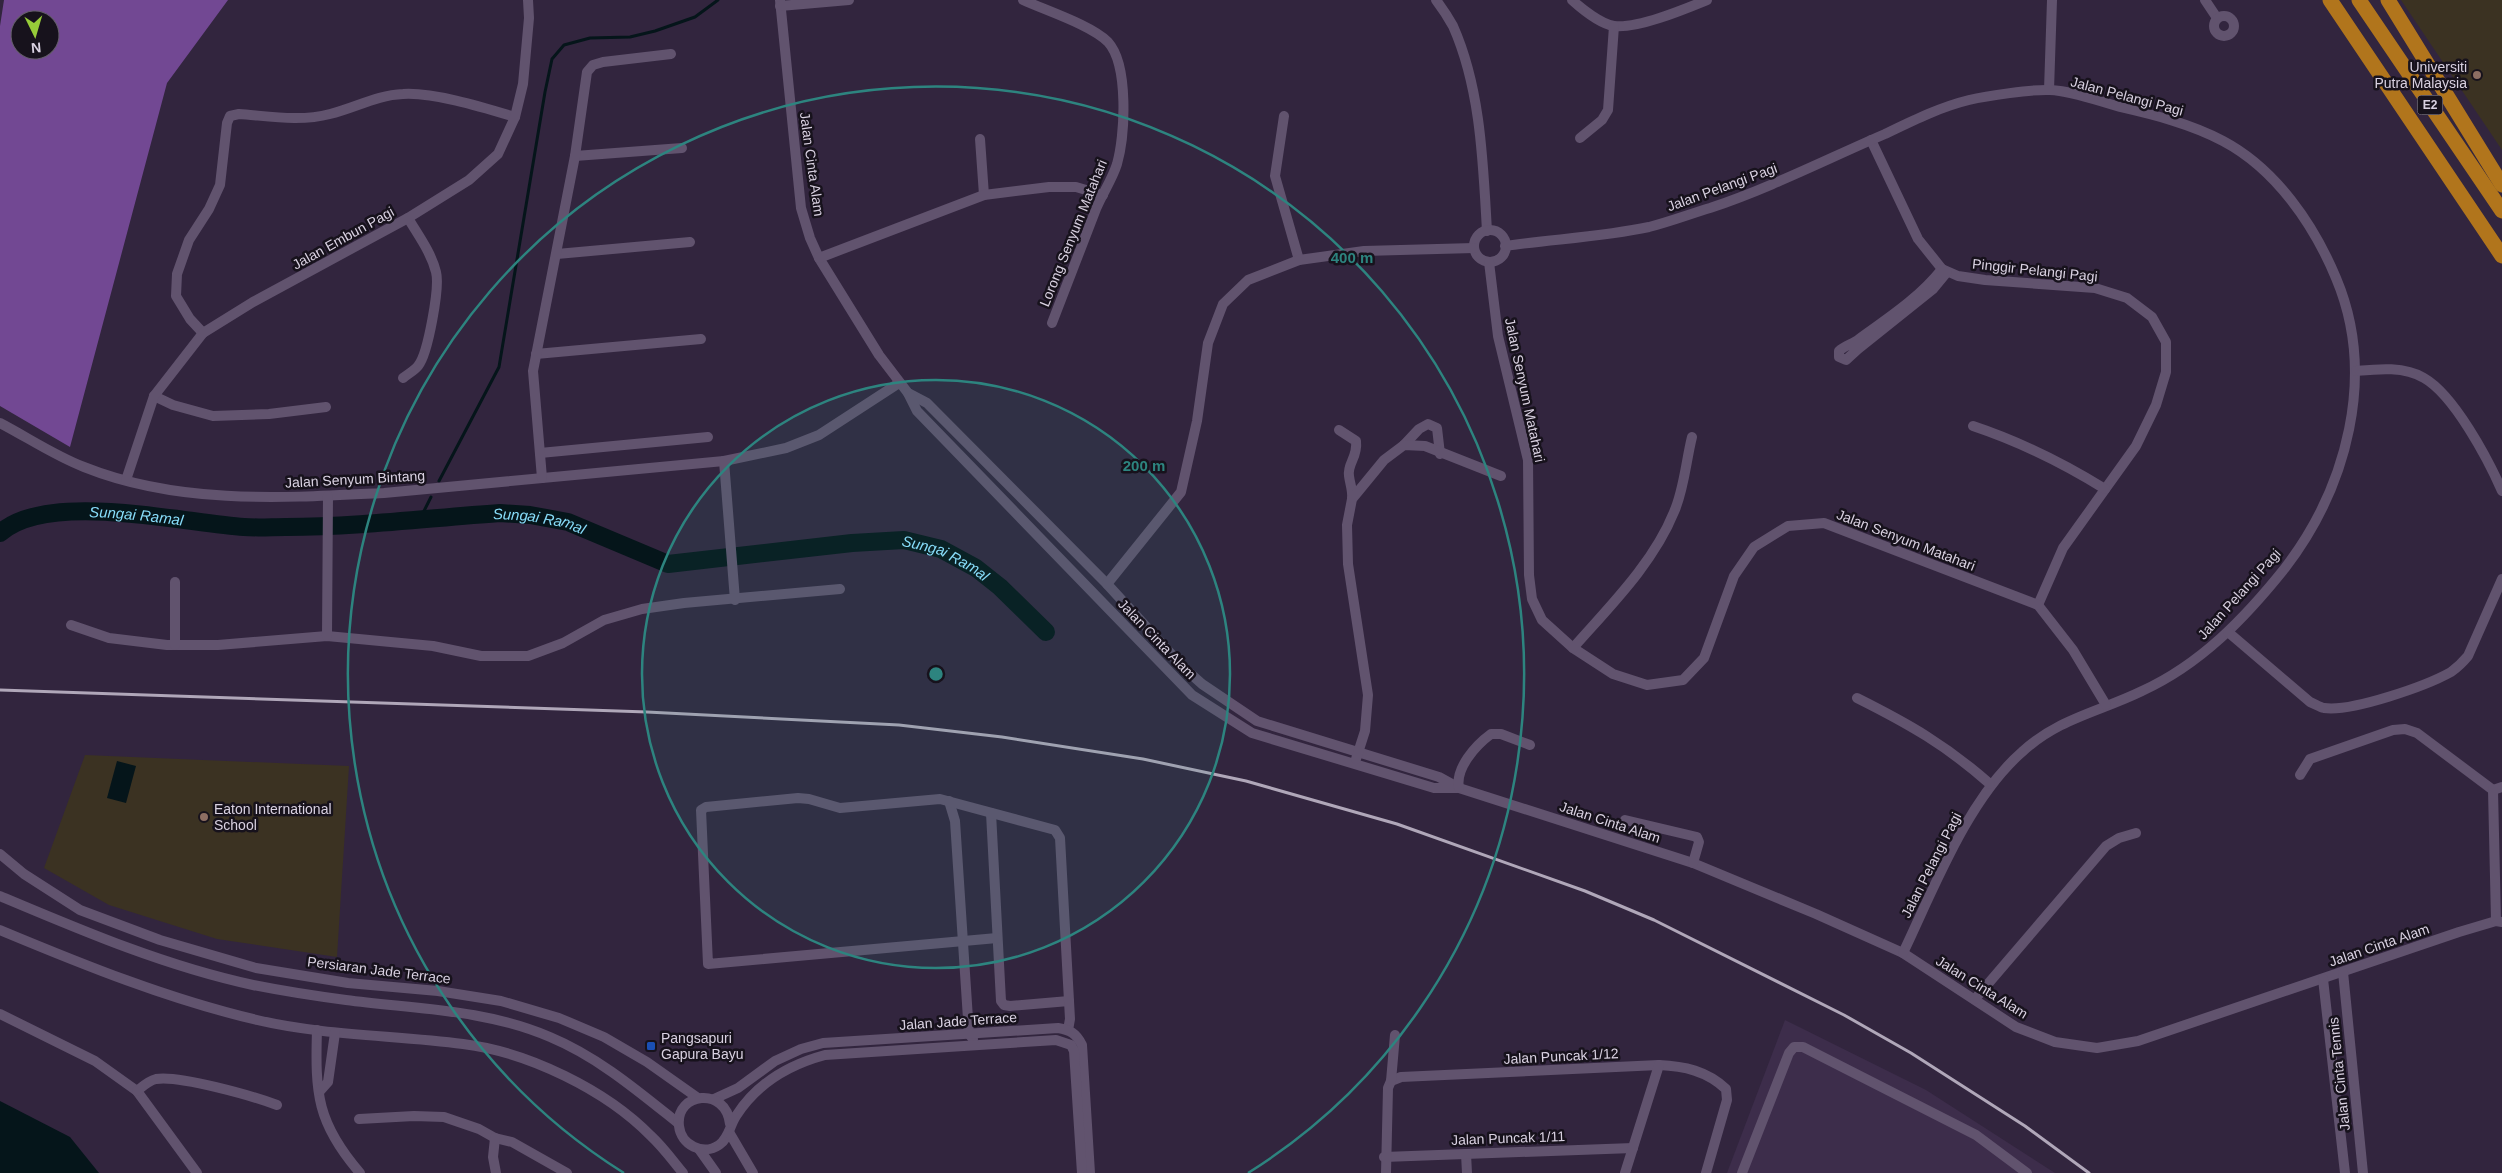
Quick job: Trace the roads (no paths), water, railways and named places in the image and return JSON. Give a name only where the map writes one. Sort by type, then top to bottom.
[{"type":"highway","name":"E2","points":[[2330,0],[2502,256]]},
{"type":"highway","name":"E2","points":[[2359,0],[2502,210]]},
{"type":"highway","points":[[2388,0],[2502,184]]},
{"type":"street","name":"Jalan Embun Pagi","points":[[126,480],[154,396],[203,333],[253,302],[408,218],[469,180],[498,154],[516,117],[523,84],[529,18],[528,0]]},
{"type":"street","points":[[780,3],[849,0]]},
{"type":"street","name":"Lorong Senyum Matahari","points":[[1024,0],[1094,30],[1109,44],[1118,62],[1122,94],[1123,133],[1116,166],[1052,323]]},
{"type":"street","points":[[1436,0],[1452,25],[1471,82],[1483,164],[1487,231]]},
{"type":"street","points":[[1572,0],[1586,13],[1614,26],[1651,21],[1707,0]]},
{"type":"street","points":[[2049,90],[2052,0]]},
{"type":"street","points":[[2205,0],[2217,18]]},
{"type":"street","name":"Jalan Cinta Alam","points":[[780,3],[801,208],[810,238],[819,258],[899,383],[908,393],[917,411],[1192,695],[1252,733],[1434,788],[1459,788]]},
{"type":"street","points":[[1580,138],[1602,120],[1608,110],[1614,26]]},
{"type":"street","points":[[542,478],[533,371],[575,156],[587,72],[593,65],[670,54]]},
{"type":"street","name":"Jalan Pelangi Pagi","points":[[1506,246],[1650,226],[1723,203],[1783,180],[1937,111],[1968,100],[2049,90],[2169,118],[2225,142],[2265,172],[2299,210],[2325,250],[2342,291],[2352,332],[2356,372],[2351,426],[2338,474],[2315,521],[2286,566],[2213,647],[2184,668],[2143,691],[2060,724],[2024,750],[1990,784],[1973,812],[1903,953]]},
{"type":"street","points":[[203,333],[190,319],[176,296],[177,274],[189,240],[209,209],[220,184],[226,123],[230,116],[239,114],[292,118],[329,115],[380,98],[404,94],[428,96],[516,117]]},
{"type":"street","points":[[1284,116],[1275,176],[1300,260]]},
{"type":"street","points":[[980,139],[984,195]]},
{"type":"street","points":[[1871,140],[1918,239],[1944,270]]},
{"type":"street","points":[[575,156],[682,148]]},
{"type":"street","points":[[819,258],[984,195],[1049,187],[1076,187],[1103,195]]},
{"type":"street","points":[[403,378],[419,366],[425,350],[436,297],[437,275],[431,256],[408,218]]},
{"type":"street","points":[[1487,231],[1498,233],[1506,246],[1502,255],[1489,262],[1478,256],[1474,248],[1479,235],[1487,231]]},
{"type":"street","points":[[557,254],[690,242]]},
{"type":"street","points":[[1107,584],[1181,492],[1197,421],[1208,344],[1223,304],[1248,280],[1300,260],[1364,251],[1474,248]]},
{"type":"street","name":"Jalan Senyum Matahari","points":[[1489,262],[1498,336],[1528,460],[1528,575],[1532,599],[1542,620],[1573,648],[1612,674],[1647,685],[1683,680],[1704,658],[1734,576],[1754,547],[1788,526],[1824,523],[2038,605]]},
{"type":"street","points":[[1944,270],[1933,289],[1858,349],[1850,358],[1846,360],[1839,357],[1839,351],[1843,347],[1853,344],[1897,312],[1944,270]]},
{"type":"street","name":"Pinggir Pelangi Pagi","points":[[1944,270],[1985,280],[2095,288],[2127,298],[2152,318],[2166,342],[2166,372],[2156,405],[2136,446],[2063,548],[2038,605]]},
{"type":"street","points":[[536,354],[700,339]]},
{"type":"street","points":[[2356,372],[2376,369],[2399,370],[2423,377],[2446,395],[2487,461],[2502,491]]},
{"type":"street","name":"Jalan Senyum Bintang","points":[[0,423],[83,467],[126,480],[193,493],[257,497],[328,496],[444,488],[724,461],[786,448],[819,435],[899,383]]},
{"type":"street","name":"Jalan Cinta Alam","points":[[908,393],[927,403],[1107,584],[1192,677],[1237,709],[1271,726],[1439,777],[1459,788],[1693,863],[1903,953],[2016,1026],[2055,1042],[2097,1048],[2138,1041],[2499,922]]},
{"type":"street","points":[[154,396],[174,405],[213,416],[269,414],[326,407]]},
{"type":"street","points":[[1352,499],[1384,460],[1404,445],[1419,429],[1428,424],[1437,428],[1440,454]]},
{"type":"street","points":[[1973,426],[2010,439],[2060,462],[2105,489]]},
{"type":"street","points":[[1339,430],[1356,442],[1358,452],[1350,468],[1349,476],[1353,485],[1347,525],[1348,564],[1368,695],[1365,731],[1354,765]]},
{"type":"street","points":[[540,453],[708,437]]},
{"type":"street","points":[[1573,648],[1629,584],[1655,547],[1675,512],[1692,437]]},
{"type":"street","points":[[1404,445],[1424,446],[1440,454],[1501,476]]},
{"type":"street","points":[[724,461],[734,597]]},
{"type":"street","points":[[327,636],[328,496]]},
{"type":"street","points":[[2228,632],[2310,702],[2323,708],[2337,708],[2390,697],[2449,673],[2459,666],[2468,656],[2502,579]]},
{"type":"street","points":[[175,582],[175,645]]},
{"type":"street","points":[[71,625],[109,638],[175,645],[271,642],[327,636],[433,646],[481,656],[528,656],[563,643],[604,620],[632,612],[734,597],[840,590]]},
{"type":"street","points":[[2038,605],[2074,650],[2106,705]]},
{"type":"street","points":[[1857,698],[1913,726],[1958,756],[1990,784]]},
{"type":"street","points":[[2300,776],[2310,759],[2393,730],[2405,729],[2417,733],[2497,789],[2499,922]]},
{"type":"street","points":[[1459,788],[1458,780],[1462,769],[1491,734],[1501,734],[1530,744]]},
{"type":"street","points":[[997,938],[708,964],[701,810],[706,807],[798,798],[808,798],[840,808],[932,799],[949,801],[991,814],[1047,827],[1059,832],[1069,1001],[1068,1030],[1077,1035],[1082,1045],[1090,1173]]},
{"type":"street","points":[[949,801],[954,821],[969,1034],[982,1045]]},
{"type":"street","points":[[991,814],[1000,993],[1004,1005],[1069,1001]]},
{"type":"street","points":[[1626,820],[1697,837],[1699,842],[1693,863]]},
{"type":"street","points":[[1974,999],[2106,846],[2136,832]]},
{"type":"street","name":"Persiaran Jade Terrace","points":[[0,854],[24,874],[80,910],[160,940],[256,968],[348,983],[438,990],[501,1000],[559,1018],[604,1037],[647,1062],[698,1098]]},
{"type":"street","points":[[0,896],[122,947],[253,984],[346,1000],[438,1009],[499,1020],[550,1037],[594,1060],[678,1123],[684,1140],[699,1149],[716,1173]]},
{"type":"street","points":[[0,930],[85,966],[180,1000],[258,1020],[335,1033],[466,1044],[510,1055],[547,1068],[613,1104],[651,1135],[684,1173]]},
{"type":"street","name":"Jalan Cinta Tennis","points":[[2343,972],[2363,1173]]},
{"type":"street","name":"Jalan Cinta Tennis","points":[[2323,979],[2345,1173]]},
{"type":"street","points":[[0,1014],[94,1061],[137,1091],[197,1173]]},
{"type":"street","name":"Jalan Jade Terrace","points":[[714,1100],[738,1088],[775,1061],[801,1049],[823,1043],[1058,1028],[1068,1030]]},
{"type":"street","points":[[318,1030],[316,1079],[320,1091],[324,1120],[335,1142],[359,1173]]},
{"type":"street","points":[[320,1091],[328,1082],[335,1033]]},
{"type":"street","points":[[953,1046],[969,1034]]},
{"type":"street","points":[[1386,1173],[1384,1157],[1388,1088],[1391,1080],[1395,1035]]},
{"type":"street","name":"Jalan Jade Terrace","points":[[730,1128],[746,1099],[761,1085],[805,1060],[825,1055],[1056,1040],[1071,1045],[1074,1051],[1082,1173]]},
{"type":"street","points":[[1742,1173],[1789,1053],[1794,1046],[1803,1047],[1976,1135],[2027,1173]]},
{"type":"street","points":[[1625,1173],[1659,1065]]},
{"type":"street","name":"Jalan Puncak 1/12","points":[[1391,1080],[1401,1076],[1659,1065],[1685,1066],[1717,1081],[1726,1089],[1727,1100],[1706,1173]]},
{"type":"street","points":[[137,1091],[146,1083],[168,1078],[252,1096],[277,1105]]},
{"type":"street","points":[[678,1123],[684,1108],[698,1098],[714,1100],[727,1110],[730,1128],[753,1173]]},
{"type":"street","points":[[359,1119],[414,1116],[444,1117],[479,1129],[495,1138],[512,1142],[567,1173]]},
{"type":"street","points":[[699,1149],[715,1147],[726,1138],[730,1128]]},
{"type":"street","points":[[495,1138],[493,1157],[496,1173]]},
{"type":"street","name":"Jalan Puncak 1/11","points":[[1384,1157],[1633,1148]]},
{"type":"street","points":[[1466,1154],[1467,1173]]},
{"type":"waterway","points":[[439,481],[499,367],[552,59],[564,45],[590,38],[630,37],[655,31],[695,17],[718,0]]},
{"type":"waterway","points":[[420,519],[431,497]]},
{"type":"waterway","name":"Sungai Ramal","points":[[0,533],[22,520],[50,513],[82,511],[117,512],[244,527],[339,526],[500,513],[530,515],[568,522],[668,564],[852,543],[904,540],[941,549],[976,568],[1000,587],[1046,632]]},
{"type":"railway","points":[[0,690],[647,712],[899,725],[1002,737],[1143,759],[1246,781],[1397,824],[1585,891],[1654,920],[1844,1015],[1911,1053],[2025,1126],[2089,1173]]},
{"type":"place","name":"Universiti Putra Malaysia","points":[[2477,75]]},
{"type":"place","name":"Eaton International School","points":[[204,817]]},
{"type":"place","name":"Pangsapuri Gapura Bayu","points":[[651,1046]]}]
